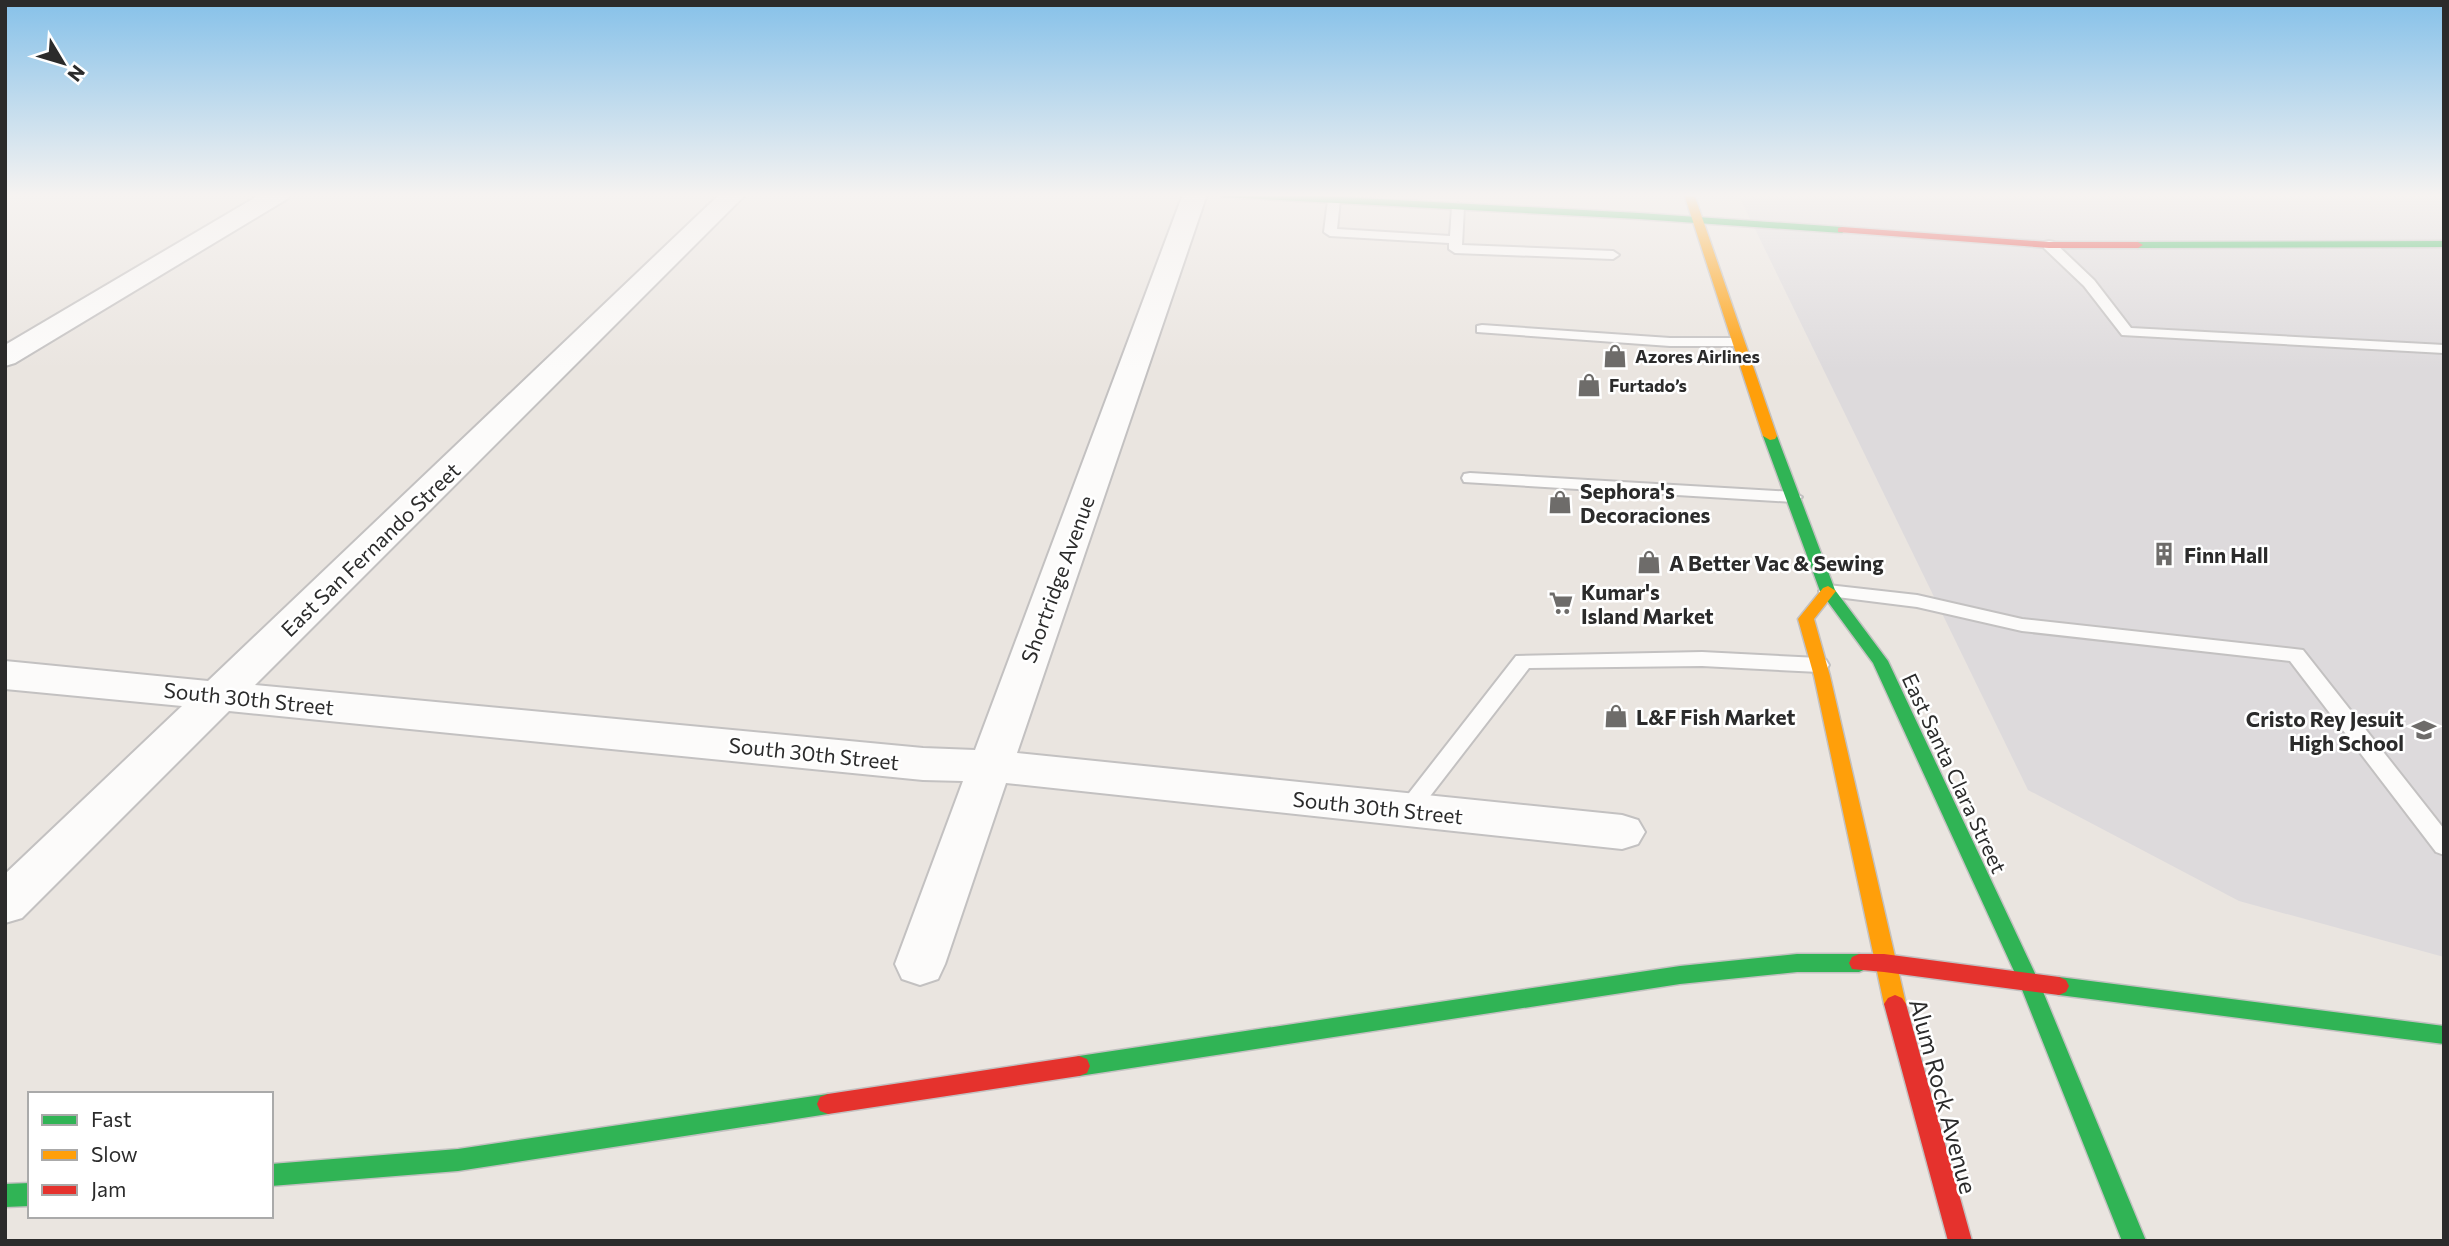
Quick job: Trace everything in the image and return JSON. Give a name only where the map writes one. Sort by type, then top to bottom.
[{"type":"main road","name":"East Santa Clara Street","points":[[1709,252],[1737,342],[1828,591],[1880,661],[2029,982]]},
{"type":"main road","points":[[1828,591],[1807,619],[1884,963]]},
{"type":"main road","points":[[273,1175],[458,1160],[1680,975],[1797,963],[1884,963],[2444,1035]]},
{"type":"main road","name":"Alum Rock Avenue","points":[[1884,963],[1960,1239]]},
{"type":"main road","points":[[2029,982],[2134,1241]]},
{"type":"main road","points":[[5,1196],[28,1194]]},
{"type":"street","points":[[5,357],[181,252]]},
{"type":"street","name":"East San Fernando Street","points":[[5,904],[674,252]]},
{"type":"street","name":"Shortridge Avenue","points":[[920,964],[1174,252]]},
{"type":"street","name":"South 30th Street","points":[[5,675],[923,764],[991,766],[1622,832]]},
{"type":"lane","points":[[1538,252],[1613,255]]},
{"type":"lane","points":[[2057,252],[2089,283],[2127,332],[2444,349]]},
{"type":"lane","points":[[1482,329],[1670,342],[1737,342]]},
{"type":"lane","points":[[1470,478],[1793,497]]},
{"type":"lane","points":[[1828,591],[1917,601],[2022,625],[2296,655],[2444,846]]},
{"type":"lane","points":[[1406,811],[1523,661],[1702,659],[1819,665]]},
{"type":"shaded area","points":[[1766,252],[2444,252],[2444,957],[2239,901],[2028,790]]},
{"type":"traffic: fast","points":[[1770,436],[1828,591],[1880,661],[2029,982],[2134,1241]]},
{"type":"traffic: fast","points":[[1079,1066],[1680,975],[1797,963],[1859,963]]},
{"type":"traffic: fast","points":[[2059,986],[2444,1035]]},
{"type":"traffic: fast","points":[[273,1175],[458,1160],[828,1104]]},
{"type":"traffic: fast","points":[[5,1196],[28,1194]]},
{"type":"traffic: slow","points":[[1708,252],[1770,436]]},
{"type":"traffic: slow","points":[[1828,591],[1806,619],[1822,676],[1895,1004]]},
{"type":"traffic: jam","points":[[1859,963],[1884,963],[2059,986]]},
{"type":"traffic: jam","points":[[1895,1004],[1960,1241]]},
{"type":"traffic: jam","points":[[828,1104],[1079,1066]]},
{"type":"place","name":"Azores Airlines","points":[[1615,356]]},
{"type":"place","name":"Furtado’s","points":[[1589,385]]},
{"type":"place","name":"Sephora's Decoraciones","points":[[1560,502]]},
{"type":"place","name":"Finn Hall","points":[[2164,554]]},
{"type":"place","name":"A Better Vac & Sewing","points":[[1649,562]]},
{"type":"place","name":"Kumar's Island Market","points":[[1561,603]]},
{"type":"place","name":"L&F Fish Market","points":[[1616,716]]},
{"type":"place","name":"Cristo Rey Jesuit High School","points":[[2424,730]]}]
